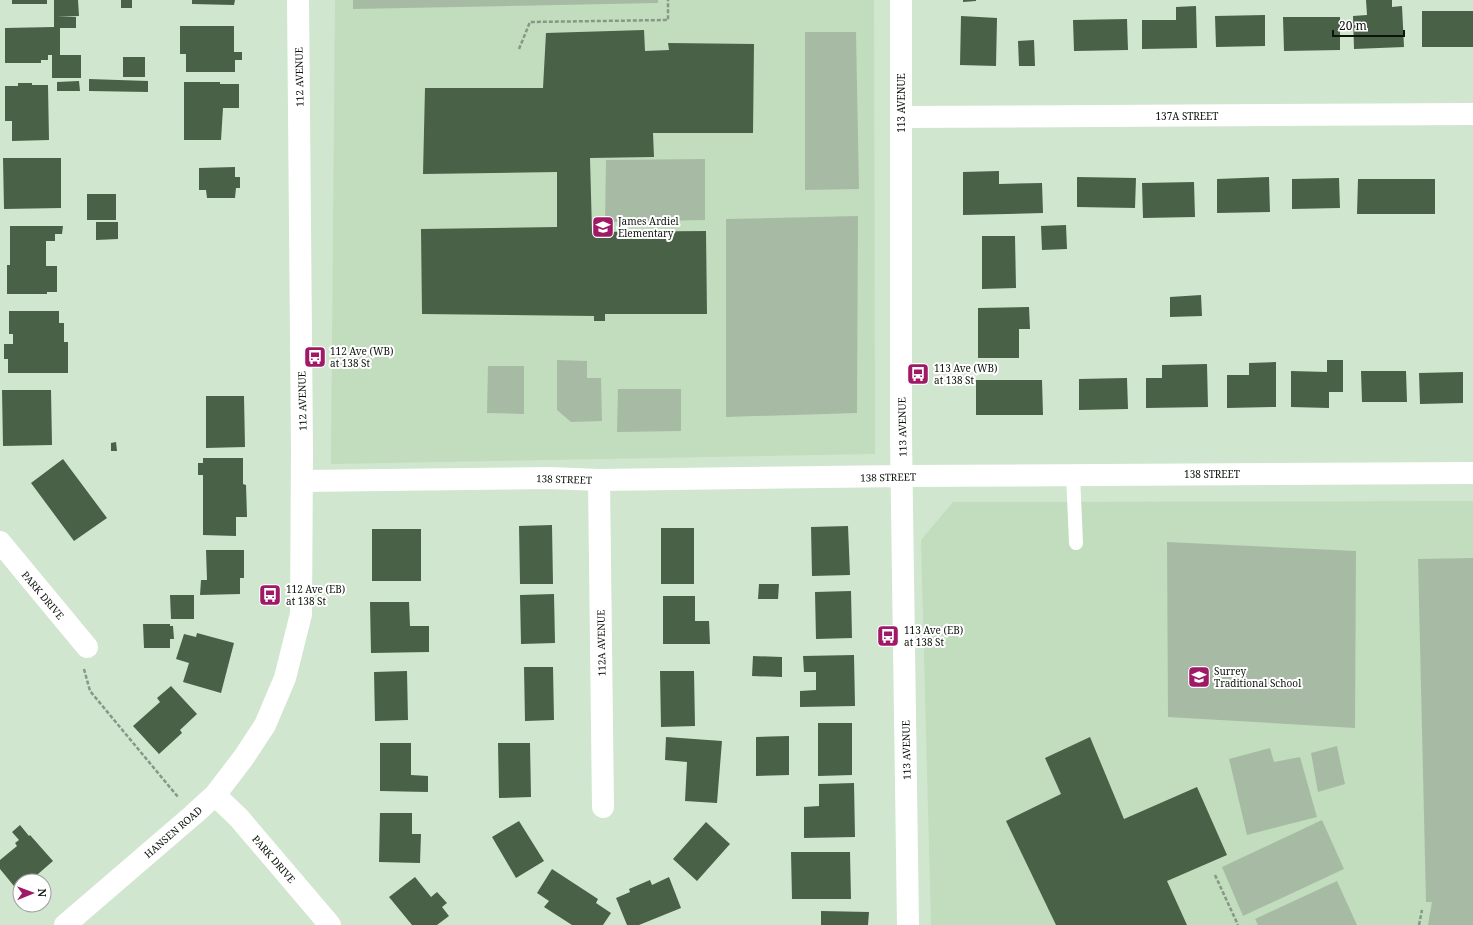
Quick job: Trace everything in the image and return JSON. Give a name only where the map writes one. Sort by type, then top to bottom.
[{"type":"street","name":"112 AVENUE","points":[[265,725],[285,678],[301,614],[302,481],[298,0]]},
{"type":"street","name":"113 AVENUE","points":[[901,0],[902,476],[908,925]]},
{"type":"street","name":"137A STREET","points":[[901,117],[1473,114]]},
{"type":"street","name":"138 STREET","points":[[302,481],[550,478],[599,480],[902,476],[1473,473]]},
{"type":"street","name":"112A AVENUE","points":[[599,480],[603,807]]},
{"type":"street","name":"PARK DRIVE","points":[[0,542],[85,658]]},
{"type":"street","name":"HANSEN ROAD","points":[[65,925],[215,795],[244,757],[265,725]]},
{"type":"street","name":"PARK DRIVE","points":[[215,795],[239,818],[330,925]]},
{"type":"lane","points":[[1073,475],[1076,543]]},
{"type":"path","points":[[520,49],[530,22],[668,20],[668,0]]},
{"type":"path","points":[[85,658],[90,691],[193,815]]},
{"type":"path","points":[[1215,875],[1238,925]]},
{"type":"path","points":[[1419,925],[1422,910]]},
{"type":"shaded area","name":"James Ardiel Elementary","points":[[335,0],[874,0],[875,454],[331,464]]},
{"type":"shaded area","points":[[353,0],[658,0],[658,3],[353,9]]},
{"type":"shaded area","points":[[805,32],[856,32],[859,189],[805,190]]},
{"type":"shaded area","points":[[705,159],[705,220],[605,222],[606,160]]},
{"type":"shaded area","points":[[858,216],[857,413],[726,417],[726,219]]},
{"type":"shaded area","points":[[557,360],[587,361],[587,378],[601,378],[602,421],[571,422],[557,410]]},
{"type":"shaded area","points":[[488,366],[524,366],[524,414],[487,413]]},
{"type":"shaded area","points":[[618,389],[681,389],[681,431],[617,432]]},
{"type":"shaded area","name":"Surrey Traditional School","points":[[1473,501],[1473,925],[931,925],[921,540],[953,502]]},
{"type":"shaded area","points":[[1167,542],[1356,551],[1355,728],[1168,717]]},
{"type":"shaded area","points":[[1473,558],[1473,925],[1428,925],[1432,902],[1426,902],[1418,559]]},
{"type":"shaded area","points":[[1337,746],[1345,784],[1318,792],[1311,753]]},
{"type":"shaded area","points":[[1270,748],[1274,762],[1300,757],[1317,817],[1247,835],[1229,759]]},
{"type":"shaded area","points":[[1322,820],[1344,869],[1243,916],[1222,867]]},
{"type":"shaded area","points":[[1337,881],[1357,925],[1258,925],[1255,919]]},
{"type":"building","points":[[12,0],[47,0],[47,4],[12,4]]},
{"type":"building","points":[[54,0],[78,0],[79,16],[57,17],[76,17],[76,28],[60,28],[60,55],[81,55],[81,78],[52,78],[52,55],[48,55],[48,60],[41,60],[41,63],[5,63],[5,28],[54,27]]},
{"type":"building","points":[[121,0],[132,0],[132,8],[121,8]]},
{"type":"building","points":[[192,0],[235,0],[234,5],[192,4]]},
{"type":"building","points":[[963,0],[976,0],[976,1],[963,2]]},
{"type":"building","points":[[1366,0],[1392,0],[1392,7],[1402,6],[1404,47],[1354,49],[1353,16],[1367,15]]},
{"type":"building","points":[[1196,6],[1197,48],[1142,49],[1142,20],[1176,20],[1176,7]]},
{"type":"building","points":[[1422,11],[1473,11],[1473,47],[1422,47]]},
{"type":"building","points":[[1265,15],[1265,46],[1216,47],[1215,16]]},
{"type":"building","points":[[961,16],[997,18],[996,66],[960,65]]},
{"type":"building","points":[[1283,17],[1340,17],[1340,50],[1284,51]]},
{"type":"building","points":[[1127,19],[1128,50],[1074,51],[1073,20]]},
{"type":"building","points":[[180,26],[234,26],[234,52],[242,52],[242,60],[235,60],[235,72],[186,72],[186,54],[180,54]]},
{"type":"building","points":[[644,30],[645,51],[669,50],[668,43],[754,44],[753,133],[653,133],[654,157],[590,158],[592,232],[706,231],[707,314],[605,314],[605,321],[594,321],[594,316],[422,314],[421,229],[557,227],[557,172],[423,174],[425,88],[543,88],[546,33]]},
{"type":"building","points":[[1034,40],[1035,66],[1019,66],[1018,41]]},
{"type":"building","points":[[123,57],[145,57],[145,77],[123,77]]},
{"type":"building","points":[[89,79],[148,81],[148,92],[89,91]]},
{"type":"building","points":[[79,81],[80,91],[57,91],[57,82]]},
{"type":"building","points":[[184,82],[220,82],[220,84],[239,84],[239,108],[223,108],[221,140],[184,140]]},
{"type":"building","points":[[18,83],[48,85],[49,140],[12,141],[12,121],[5,121],[5,86],[18,86]]},
{"type":"building","points":[[3,158],[61,158],[61,208],[4,209]]},
{"type":"building","points":[[235,167],[235,177],[240,177],[240,188],[236,188],[235,198],[207,198],[206,190],[199,190],[199,168]]},
{"type":"building","points":[[999,171],[999,184],[1042,183],[1043,213],[963,215],[963,172]]},
{"type":"building","points":[[1077,177],[1136,178],[1135,208],[1077,207]]},
{"type":"building","points":[[1269,177],[1270,212],[1217,213],[1217,179]]},
{"type":"building","points":[[1339,178],[1340,208],[1292,209],[1292,179]]},
{"type":"building","points":[[1358,179],[1435,179],[1435,214],[1357,214]]},
{"type":"building","points":[[1194,182],[1195,217],[1143,218],[1142,183]]},
{"type":"building","points":[[87,194],[116,194],[116,220],[87,220]]},
{"type":"building","points":[[96,222],[118,222],[118,239],[96,240]]},
{"type":"building","points":[[1066,225],[1067,249],[1042,250],[1041,226]]},
{"type":"building","points":[[10,226],[63,226],[62,234],[55,234],[55,241],[46,241],[46,266],[57,266],[57,292],[47,292],[47,294],[7,294],[7,265],[10,265]]},
{"type":"building","points":[[982,236],[1015,236],[1016,288],[982,289]]},
{"type":"building","points":[[1201,295],[1202,316],[1170,317],[1170,297]]},
{"type":"building","points":[[1029,307],[1030,329],[1019,329],[1019,358],[978,358],[978,308]]},
{"type":"building","points":[[9,311],[59,311],[59,323],[64,323],[64,342],[68,342],[68,373],[8,373],[8,359],[4,359],[4,344],[13,344],[13,334],[9,334]]},
{"type":"building","points":[[1327,360],[1343,360],[1343,392],[1329,392],[1329,408],[1291,407],[1291,371],[1327,372]]},
{"type":"building","points":[[1276,362],[1276,407],[1227,408],[1227,375],[1249,375],[1249,363]]},
{"type":"building","points":[[1207,364],[1208,407],[1146,408],[1146,378],[1162,378],[1162,365]]},
{"type":"building","points":[[1361,371],[1406,371],[1407,402],[1362,402]]},
{"type":"building","points":[[1463,372],[1463,403],[1420,404],[1419,373]]},
{"type":"building","points":[[1127,378],[1128,409],[1079,410],[1079,379]]},
{"type":"building","points":[[976,380],[1042,380],[1043,415],[976,415]]},
{"type":"building","points":[[2,390],[51,390],[52,445],[3,446]]},
{"type":"building","points":[[206,396],[244,396],[245,447],[206,448]]},
{"type":"building","points":[[116,442],[117,451],[111,451],[111,443]]},
{"type":"building","points":[[203,458],[243,458],[243,484],[246,485],[247,517],[236,517],[236,536],[203,535],[203,475],[198,475],[198,463],[203,463]]},
{"type":"building","points":[[63,459],[107,518],[74,541],[31,483]]},
{"type":"building","points":[[552,525],[553,584],[520,584],[519,526]]},
{"type":"building","points":[[848,526],[850,575],[812,576],[811,527]]},
{"type":"building","points":[[661,528],[694,528],[694,584],[661,584]]},
{"type":"building","points":[[372,529],[421,529],[421,581],[372,581]]},
{"type":"building","points":[[206,550],[244,550],[244,578],[240,578],[240,594],[200,595],[201,580],[207,580]]},
{"type":"building","points":[[759,584],[779,584],[778,599],[758,599]]},
{"type":"building","points":[[851,591],[852,638],[816,639],[815,592]]},
{"type":"building","points":[[554,594],[555,643],[521,644],[520,595]]},
{"type":"building","points":[[170,595],[194,595],[194,619],[171,619]]},
{"type":"building","points":[[663,596],[695,596],[695,621],[709,621],[710,644],[663,644]]},
{"type":"building","points":[[370,602],[409,602],[410,626],[429,626],[429,652],[371,653]]},
{"type":"building","points":[[143,624],[170,624],[170,626],[173,626],[174,639],[170,639],[170,648],[144,648]]},
{"type":"building","points":[[197,633],[234,643],[221,693],[183,682],[189,663],[176,659],[184,634],[196,637]]},
{"type":"building","points":[[854,655],[855,706],[800,707],[800,691],[816,690],[816,672],[804,672],[803,656]]},
{"type":"building","points":[[753,656],[782,657],[782,677],[752,676]]},
{"type":"building","points":[[524,667],[553,667],[554,720],[525,721]]},
{"type":"building","points":[[407,671],[408,720],[375,721],[374,672]]},
{"type":"building","points":[[660,671],[694,671],[695,726],[661,727]]},
{"type":"building","points":[[171,686],[197,714],[180,730],[182,733],[159,754],[133,726],[160,702],[157,698]]},
{"type":"building","points":[[818,723],[852,723],[852,775],[818,776]]},
{"type":"building","points":[[789,736],[789,775],[756,776],[756,737]]},
{"type":"building","points":[[666,737],[722,741],[717,803],[685,801],[687,762],[665,760]]},
{"type":"building","points":[[1090,737],[1124,819],[1197,787],[1227,855],[1167,881],[1187,925],[1056,925],[1006,821],[1061,794],[1045,758]]},
{"type":"building","points":[[380,743],[411,743],[411,775],[428,776],[428,792],[380,791]]},
{"type":"building","points":[[498,743],[530,743],[531,797],[499,798]]},
{"type":"building","points":[[854,783],[855,837],[804,838],[804,807],[819,806],[819,784]]},
{"type":"building","points":[[380,813],[412,813],[412,834],[421,834],[420,863],[379,862]]},
{"type":"building","points":[[519,821],[544,861],[516,878],[492,837]]},
{"type":"building","points":[[706,822],[730,844],[697,881],[673,859]]},
{"type":"building","points":[[20,825],[53,861],[39,873],[12,873],[12,884],[0,869],[0,860],[17,846],[15,843],[19,840],[12,832]]},
{"type":"building","points":[[791,852],[850,852],[851,899],[792,899]]},
{"type":"building","points":[[552,869],[598,899],[596,903],[611,913],[603,925],[572,925],[544,907],[549,901],[537,893]]},
{"type":"building","points":[[415,877],[431,897],[437,892],[447,903],[442,907],[449,916],[437,925],[412,925],[389,897]]},
{"type":"building","points":[[669,877],[681,908],[639,925],[627,925],[616,898],[630,892],[629,889],[650,880],[652,885]]},
{"type":"building","points":[[821,911],[869,912],[868,925],[821,925]]},
{"type":"place","name":"James Ardiel Elementary","points":[[603,227]]},
{"type":"place","name":"112 Ave (WB) at 138 St","points":[[315,357]]},
{"type":"place","name":"113 Ave (WB) at 138 St","points":[[918,374]]},
{"type":"place","name":"112 Ave (EB) at 138 St","points":[[270,595]]},
{"type":"place","name":"113 Ave (EB) at 138 St","points":[[888,636]]},
{"type":"place","name":"Surrey Traditional School","points":[[1199,677]]}]
